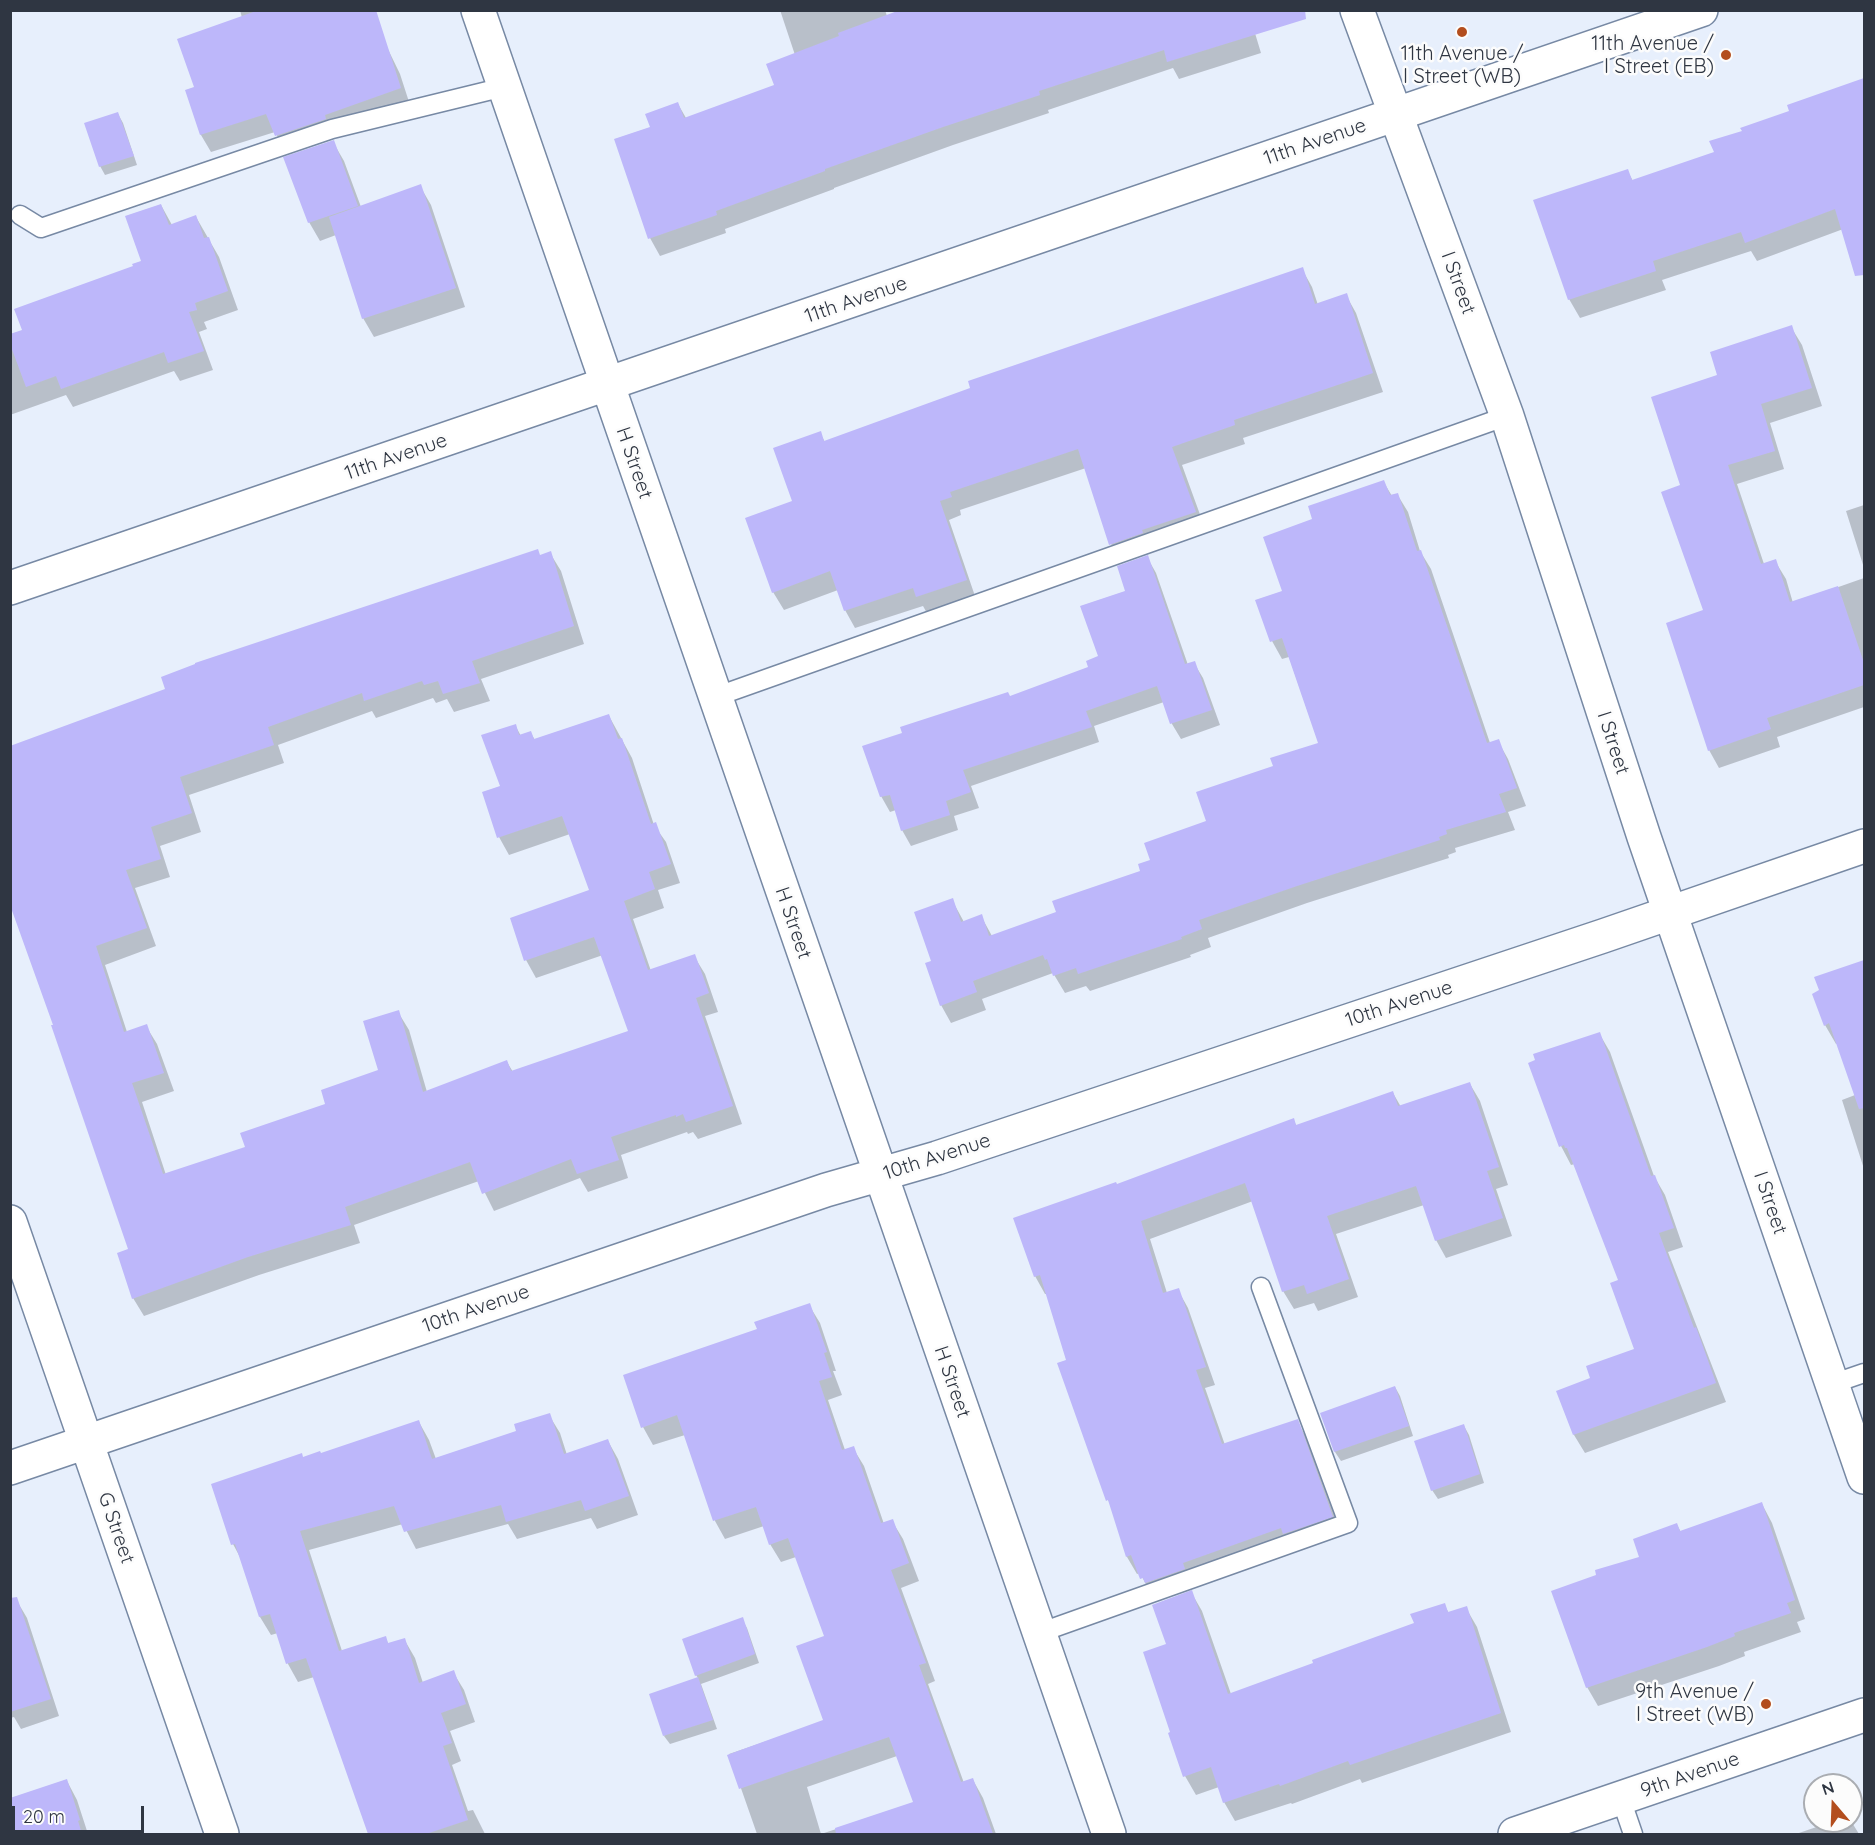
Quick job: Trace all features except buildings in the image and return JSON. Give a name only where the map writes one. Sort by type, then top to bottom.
[{"type":"street","name":"H Street","points":[[478,10],[1109,1834]]},
{"type":"street","name":"I Street","points":[[1358,10],[1507,416],[1670,913],[1864,1478]]},
{"type":"street","name":"11th Avenue","points":[[10,588],[1701,10]]},
{"type":"street","name":"10th Avenue","points":[[10,1468],[826,1190],[937,1158],[1864,846]]},
{"type":"street","name":"G Street","points":[[10,1222],[222,1834]]},
{"type":"street","name":"9th Avenue","points":[[1515,1834],[1864,1715]]},
{"type":"lane","points":[[20,215],[41,228],[332,129],[504,87]]},
{"type":"lane","points":[[715,698],[1507,416]]},
{"type":"lane","points":[[1039,1633],[1348,1523],[1261,1287]]},
{"type":"lane","points":[[1832,1384],[1864,1373]]},
{"type":"lane","points":[[1621,1799],[1633,1834]]},
{"type":"place","name":"11th Avenue / I Street (WB)","points":[[1462,32]]},
{"type":"place","name":"11th Avenue / I Street (EB)","points":[[1726,55]]},
{"type":"place","name":"9th Avenue / I Street (WB)","points":[[1766,1704]]}]
